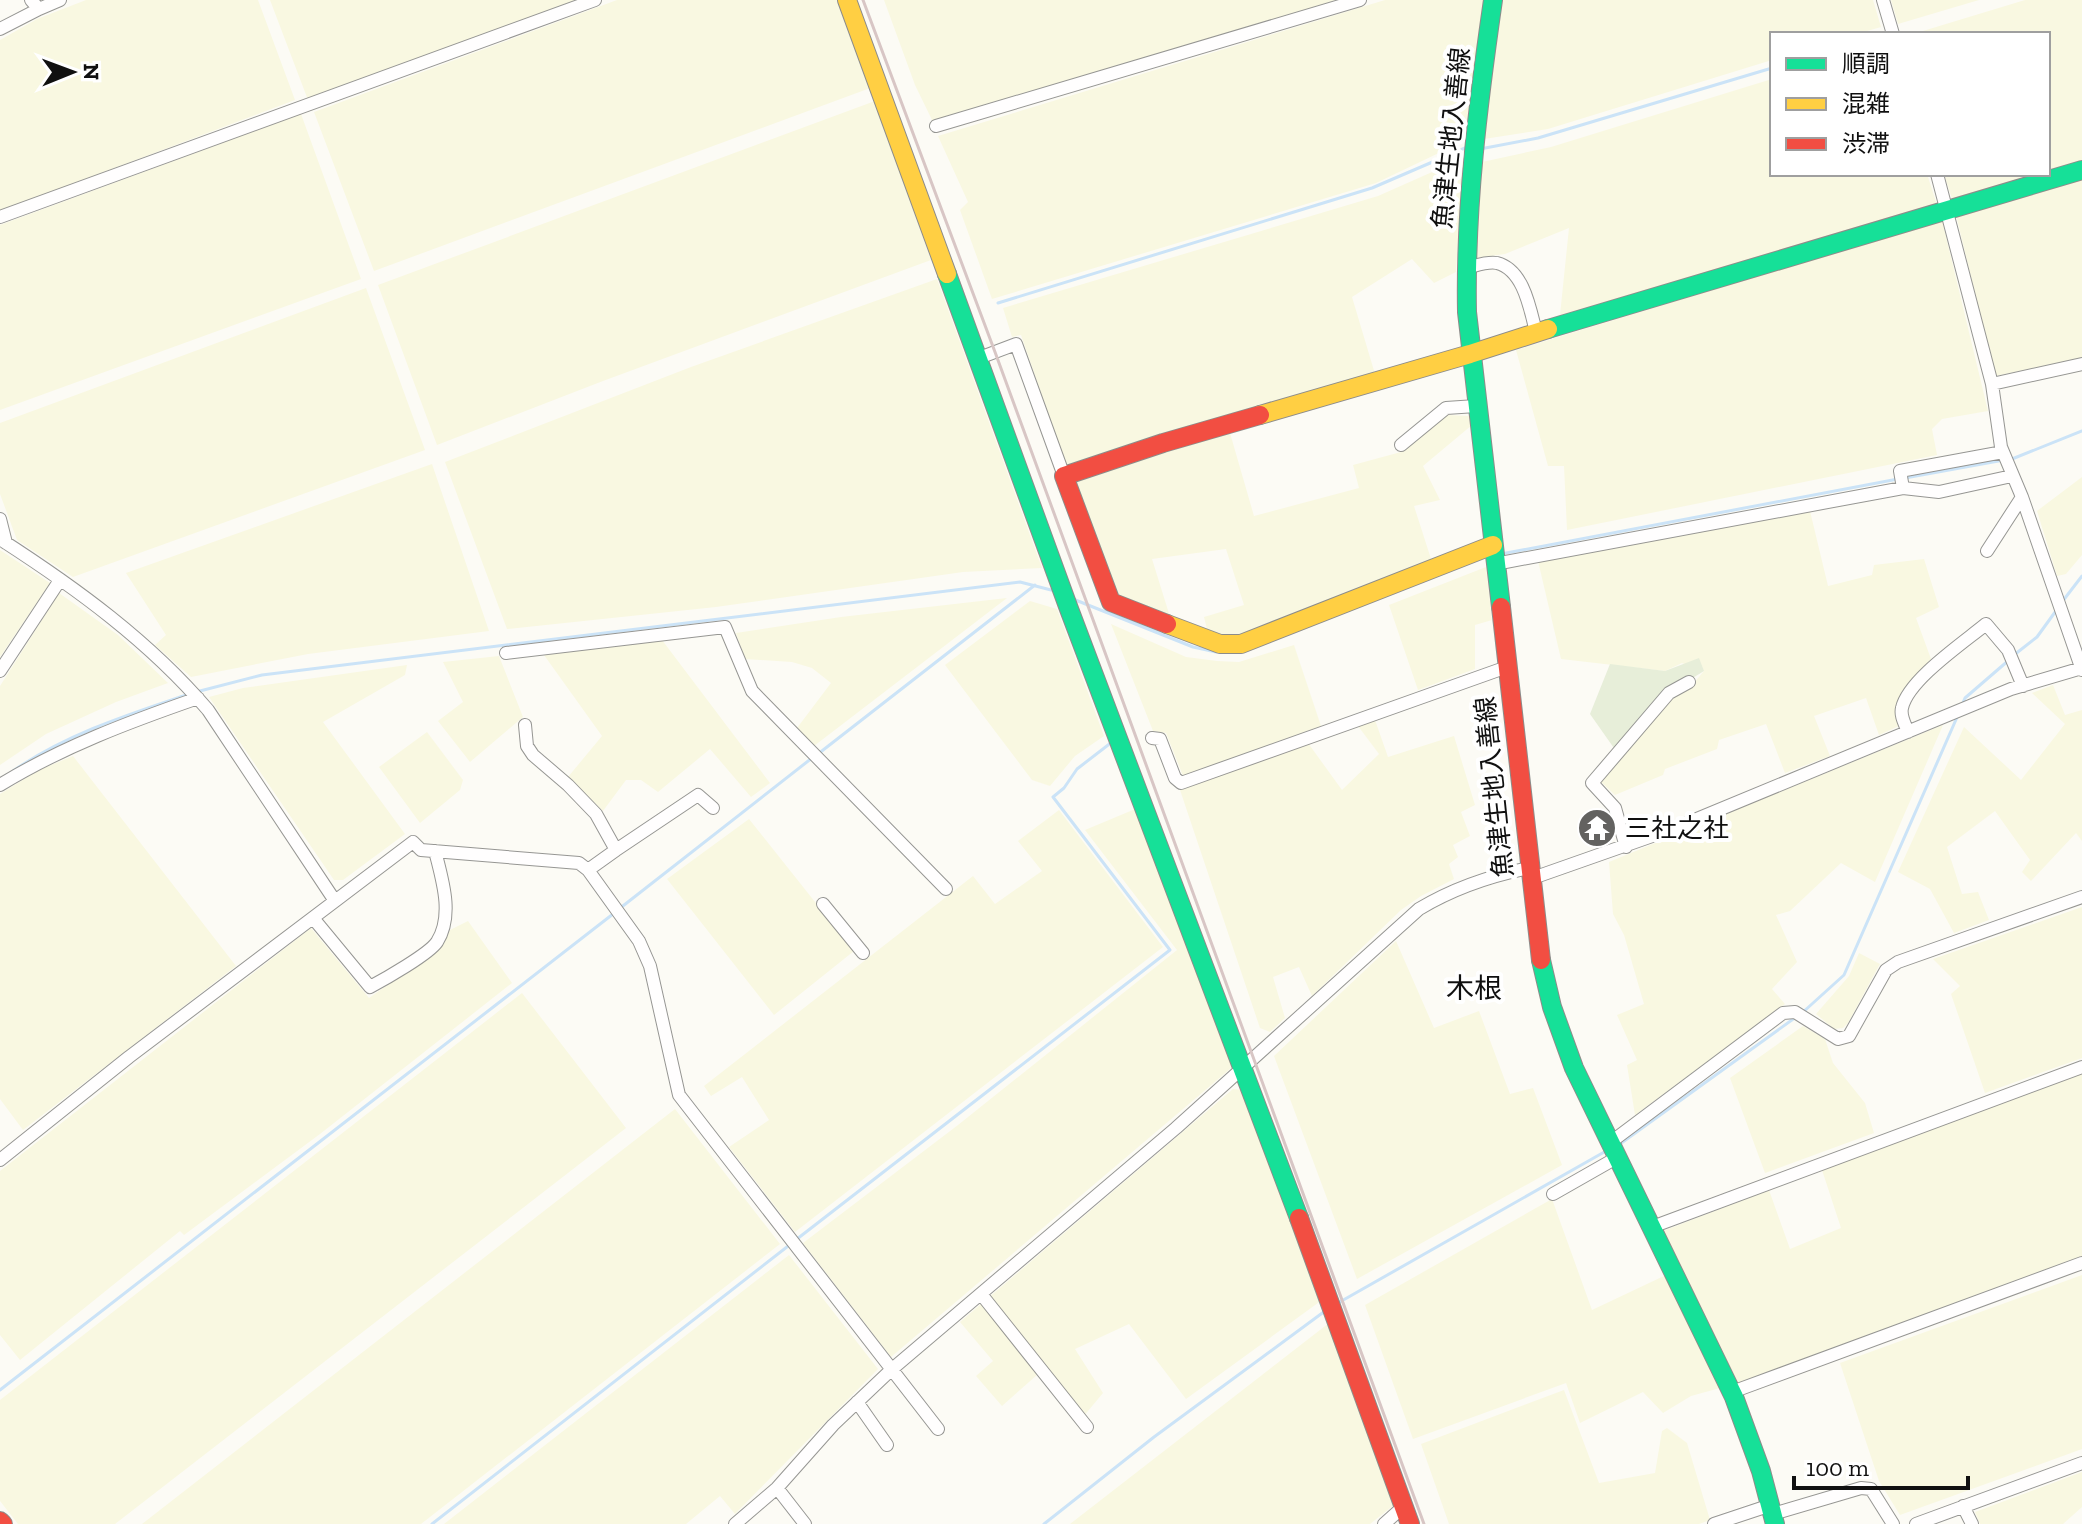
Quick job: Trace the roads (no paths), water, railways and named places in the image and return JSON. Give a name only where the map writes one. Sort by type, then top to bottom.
[{"type":"street","points":[[0,29],[35,4],[60,0]]},
{"type":"street","points":[[0,217],[595,0]]},
{"type":"street","points":[[847,0],[1069,609],[1244,1068],[1407,1515],[1384,1524]]},
{"type":"street","points":[[936,126],[1360,0]]},
{"type":"street","name":"魚津生地入善線","points":[[1493,0],[1473,148],[1465,268],[1470,354],[1536,932],[1552,1007],[1574,1068],[1732,1392],[1773,1514]]},
{"type":"street","points":[[1883,0],[1892,32]]},
{"type":"street","points":[[1064,476],[1163,443],[2082,170]]},
{"type":"street","points":[[735,1524],[777,1488],[891,1370],[1244,1068],[1419,909],[1471,883],[1529,873],[1626,847],[2023,686],[2082,669],[2022,497],[2003,452],[1992,384],[1938,176]]},
{"type":"street","points":[[1465,268],[1494,262],[1508,267],[1528,302],[1536,332]]},
{"type":"street","points":[[979,358],[1016,344],[1111,602],[1220,644],[1241,644],[1494,555],[1903,488],[1939,492],[2012,476]]},
{"type":"street","points":[[1992,384],[2082,364]]},
{"type":"street","points":[[1401,445],[1446,408],[1476,406]]},
{"type":"street","points":[[1903,488],[1900,471],[2003,452]]},
{"type":"street","points":[[1987,551],[2022,497]]},
{"type":"street","points":[[0,519],[3,541],[123,625],[198,698],[335,901]]},
{"type":"street","points":[[0,671],[60,580]]},
{"type":"street","points":[[1908,732],[1901,714],[1902,705],[1913,686],[1986,624],[2008,650],[2023,686]]},
{"type":"street","points":[[506,653],[725,627],[752,691],[946,889]]},
{"type":"street","points":[[1152,738],[1160,739],[1175,778],[1181,783],[1507,667]]},
{"type":"street","points":[[1626,847],[1615,808],[1592,783],[1669,693],[1689,682]]},
{"type":"street","points":[[0,785],[38,762],[123,724],[198,698]]},
{"type":"street","points":[[525,725],[527,746],[533,755],[596,814],[616,850]]},
{"type":"street","points":[[588,870],[698,795],[713,808]]},
{"type":"street","points":[[0,1160],[129,1057],[413,842],[421,850],[579,863],[588,870],[639,941],[650,966],[679,1095],[938,1429]]},
{"type":"street","points":[[313,918],[370,987],[436,944],[444,920],[445,893],[435,851]]},
{"type":"street","points":[[1553,1194],[1615,1150],[1783,1013],[1795,1012],[1838,1039],[1849,1036],[1886,970],[1898,962],[2082,897]]},
{"type":"street","points":[[823,904],[863,953]]},
{"type":"street","points":[[1652,1227],[2082,1067]]},
{"type":"street","points":[[1732,1392],[2082,1263]]},
{"type":"street","points":[[981,1294],[1087,1427]]},
{"type":"street","points":[[857,1402],[887,1445]]},
{"type":"street","points":[[1916,1524],[2082,1463]]},
{"type":"street","points":[[777,1488],[805,1524]]},
{"type":"street","points":[[1714,1524],[1773,1514],[1861,1488],[1871,1489],[1893,1524]]},
{"type":"street","points":[[1963,1506],[1972,1524]]},
{"type":"waterway","points":[[1480,149],[1538,138],[1770,69]]},
{"type":"waterway","points":[[998,303],[1372,188],[1465,148]]},
{"type":"waterway","points":[[2012,459],[2082,431]]},
{"type":"waterway","points":[[1905,478],[2004,460]]},
{"type":"waterway","points":[[1501,554],[1898,479]]},
{"type":"waterway","points":[[2062,602],[2082,576]]},
{"type":"waterway","points":[[196,692],[262,675],[1020,582],[1055,591]]},
{"type":"waterway","points":[[818,754],[1035,585]]},
{"type":"waterway","points":[[1073,599],[1193,647],[1216,652]]},
{"type":"waterway","points":[[2014,655],[2037,637],[2058,608]]},
{"type":"waterway","points":[[1962,705],[1965,698],[2009,660]]},
{"type":"waterway","points":[[13,771],[76,736],[189,694]]},
{"type":"waterway","points":[[1802,1013],[1844,975],[1958,715]]},
{"type":"waterway","points":[[797,1239],[1170,950],[1053,797],[1064,788],[1077,769],[1112,742]]},
{"type":"waterway","points":[[619,909],[812,758]]},
{"type":"waterway","points":[[0,1390],[613,914]]},
{"type":"waterway","points":[[1620,1144],[1796,1017]]},
{"type":"waterway","points":[[1338,1303],[1606,1151]]},
{"type":"waterway","points":[[432,1524],[792,1243]]},
{"type":"waterway","points":[[1044,1524],[1154,1437],[1325,1311]]},
{"type":"railway","points":[[863,0],[1424,1524]]},
{"type":"place","name":"三社之社","points":[[1597,828]]},
{"type":"district","name":"木根","points":[[1474,988]]}]
